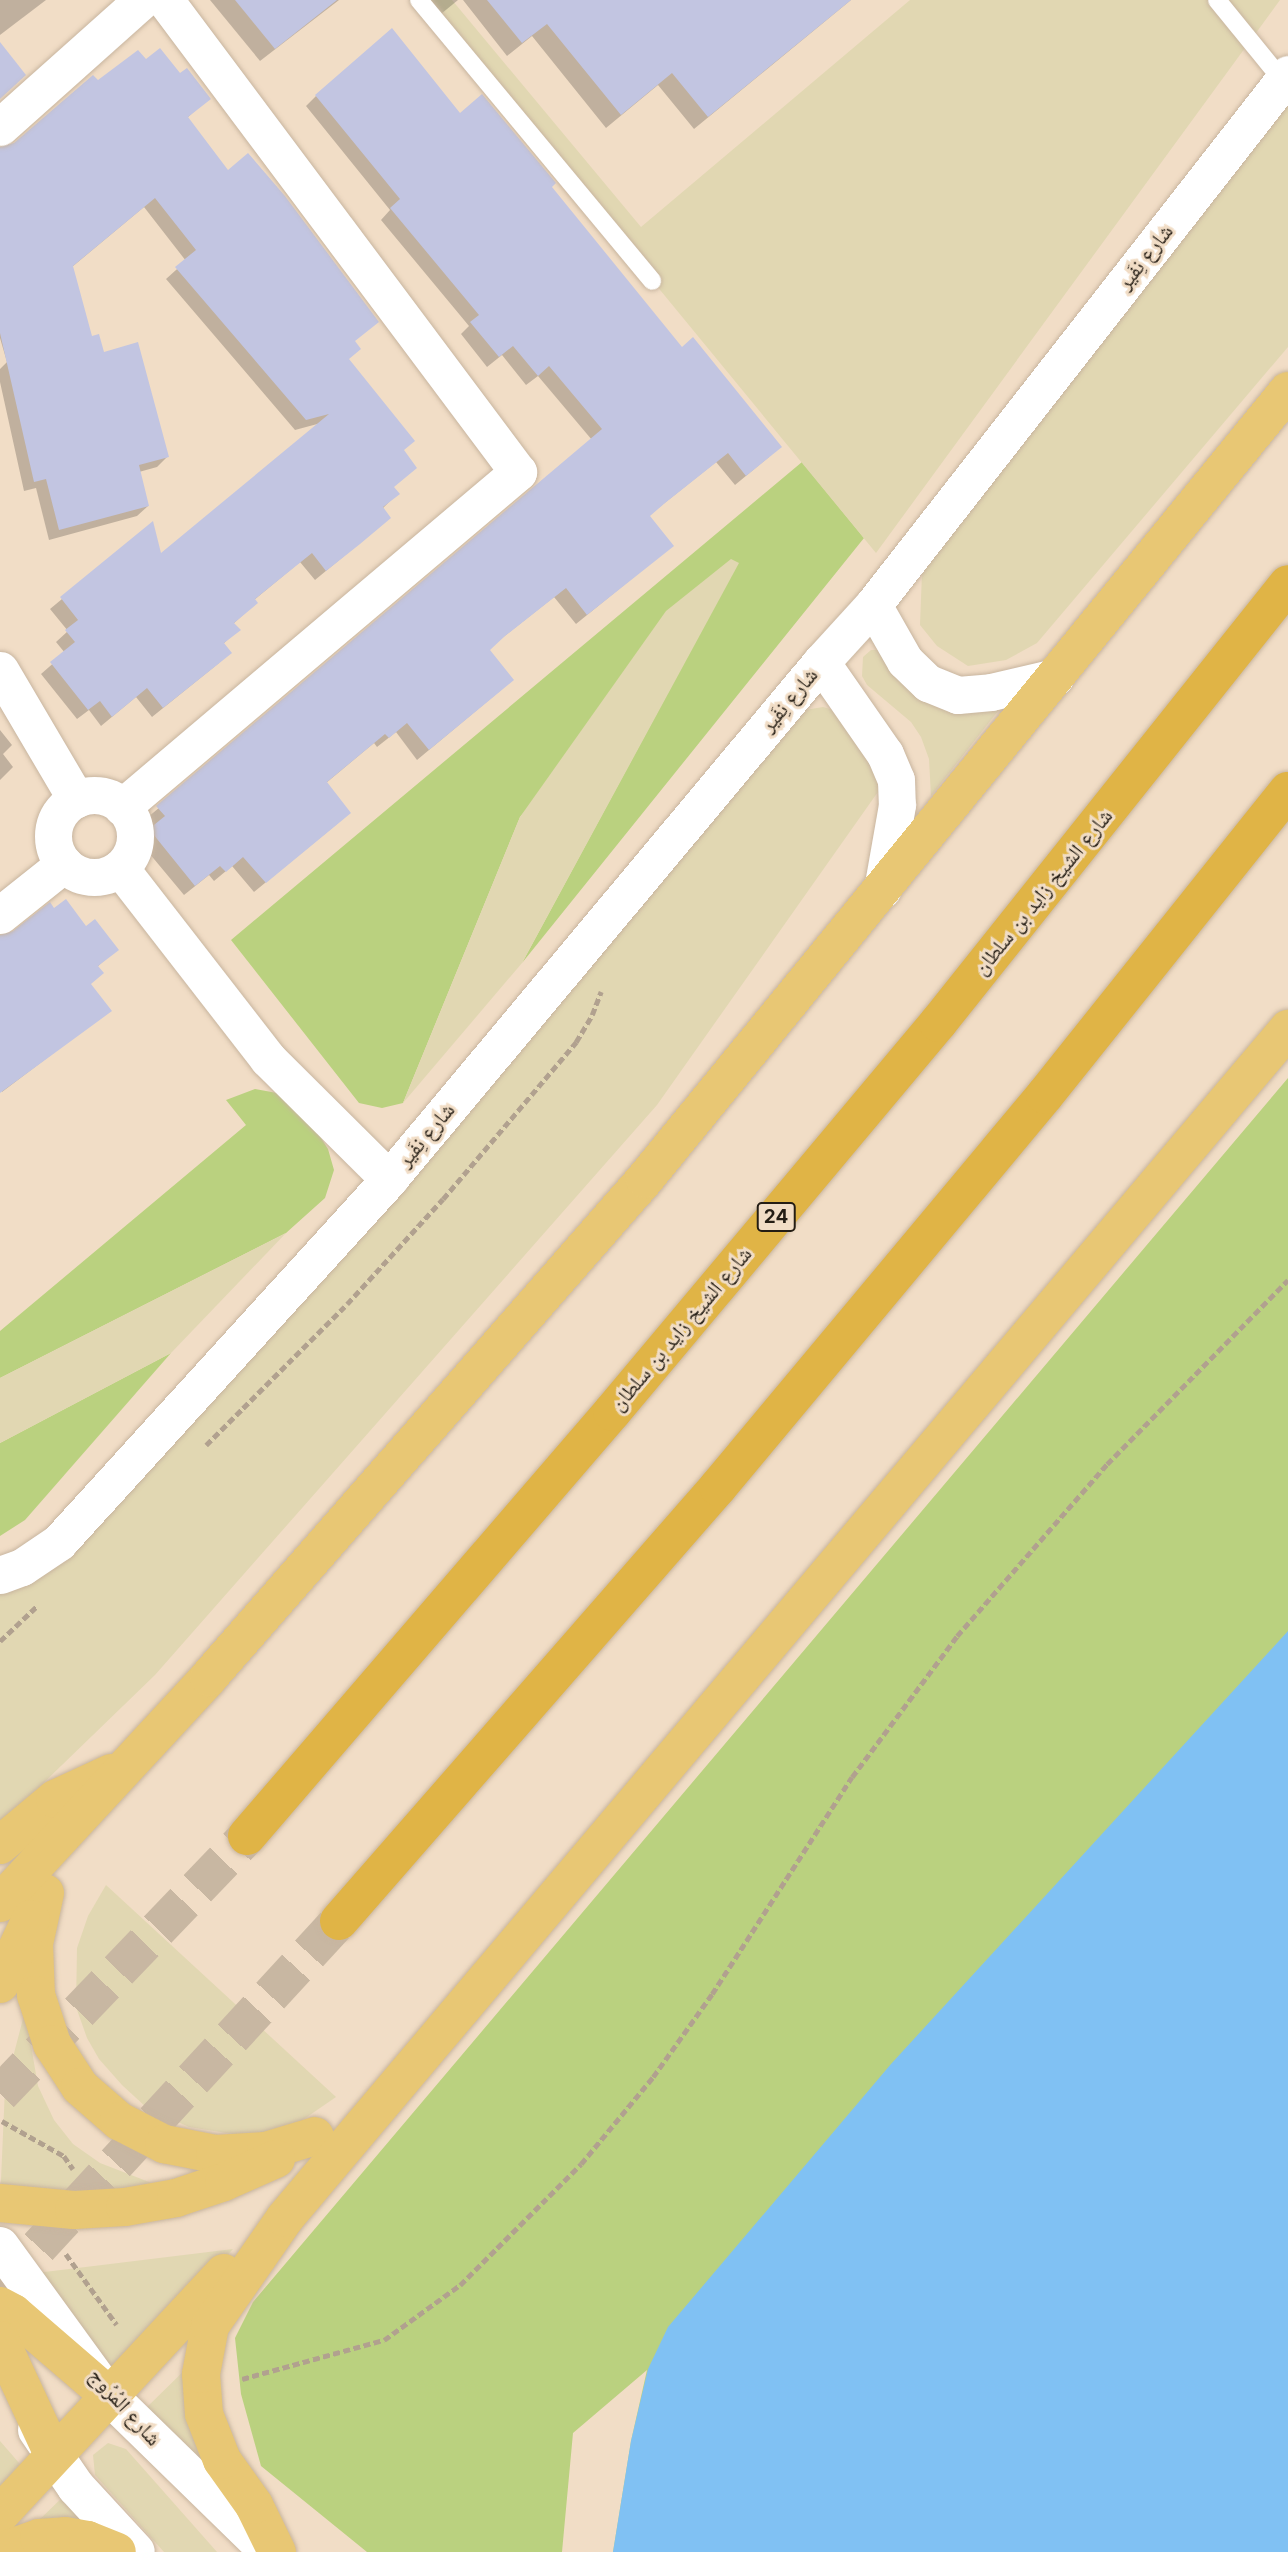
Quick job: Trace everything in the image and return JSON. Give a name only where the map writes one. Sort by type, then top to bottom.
[{"type":"highway","name":"شارع الشيخ زايد بن سلطان","points":[[247,1836],[612,1412],[921,1044],[1288,584]]},
{"type":"highway","points":[[339,1921],[718,1487],[1045,1095],[1288,791]]},
{"type":"main road","points":[[0,1903],[209,1676],[645,1179],[1288,391]]},
{"type":"main road","points":[[277,2552],[254,2505],[222,2460],[211,2438],[201,2390],[202,2357],[211,2326],[285,2218],[1288,1029]]},
{"type":"main road","points":[[0,1984],[45,1893],[165,1753],[209,1676]]},
{"type":"main road","points":[[0,1845],[55,1799],[123,1769]]},
{"type":"main road","points":[[45,1893],[34,1944],[36,1995],[52,2044],[80,2087],[119,2121],[164,2144],[215,2154],[266,2151],[315,2136]]},
{"type":"main road","points":[[0,2203],[74,2210],[125,2207],[176,2198],[271,2162],[315,2136],[412,2068]]},
{"type":"main road","points":[[0,2514],[212,2285],[285,2218]]},
{"type":"main road","points":[[0,2305],[13,2313],[109,2396]]},
{"type":"main road","points":[[0,2340],[53,2454]]},
{"type":"main road","points":[[0,2552],[39,2538],[65,2536],[88,2540],[117,2552]]},
{"type":"street","points":[[0,127],[142,0]]},
{"type":"street","points":[[122,807],[518,472],[165,0]]},
{"type":"street","name":"شارع نِفَير","points":[[0,1575],[22,1566],[59,1542],[390,1179],[821,663],[873,605],[1286,77]]},
{"type":"street","points":[[873,605],[905,661],[928,683],[958,695],[991,692],[1055,677]]},
{"type":"street","name":"شارع نِفَير","points":[[821,663],[885,754],[896,780],[897,805],[882,890]]},
{"type":"street","points":[[0,670],[76,799]]},
{"type":"street","points":[[101,796],[122,807],[133,826],[134,838],[127,859],[120,868],[97,877],[74,872],[64,864],[53,842],[54,829],[66,806],[76,799],[101,796]]},
{"type":"street","points":[[0,915],[64,864]]},
{"type":"street","points":[[120,868],[268,1059],[390,1179]]},
{"type":"street","name":"شارع المُرُوج","points":[[0,2246],[109,2396],[269,2552]]},
{"type":"street","points":[[0,2372],[76,2487],[136,2552]]},
{"type":"lane","points":[[419,0],[652,281]]},
{"type":"lane","points":[[1217,0],[1286,77]]},
{"type":"path","points":[[201,2390],[384,2340],[460,2284],[581,2164],[653,2077],[712,1994],[852,1777],[957,1636],[1107,1464],[1288,1280]]},
{"type":"path","points":[[2,2121],[64,2156],[79,2178]]},
{"type":"path","points":[[66,2254],[117,2325]]},
{"type":"green space","points":[[802,462],[864,538],[522,963],[738,563],[520,817],[403,1103],[382,1108],[359,1103],[231,940]]},
{"type":"green space","points":[[1288,1078],[1288,2552],[613,2552],[631,2441],[647,2370],[573,2433],[562,2552],[367,2552],[261,2466],[241,2394],[235,2338],[253,2302]]},
{"type":"green space","points":[[255,1089],[277,1093],[316,1130],[328,1149],[334,1170],[325,1198],[286,1233],[0,1378],[0,1331],[246,1125],[226,1100]]},
{"type":"green space","points":[[171,1353],[25,1520],[0,1536],[0,1443]]},
{"type":"sand","points":[[422,0],[452,0],[641,227],[910,0],[1280,0],[876,553]]},
{"type":"sand","points":[[1288,81],[1288,347],[1037,643],[1006,660],[968,666],[937,646],[920,625],[922,573]]},
{"type":"sand","points":[[731,559],[739,563],[522,963],[403,1103],[520,817],[666,611]]},
{"type":"sand","points":[[871,650],[883,650],[1002,706],[931,796],[929,759],[921,737],[911,722],[867,685],[862,676],[863,657]]},
{"type":"sand","points":[[823,707],[844,713],[868,735],[880,789],[657,1105],[155,1675],[0,1825],[0,1586],[33,1578],[64,1562],[799,711]]},
{"type":"sand","points":[[286,1233],[171,1353],[0,1443],[0,1378]]},
{"type":"sand","points":[[106,1885],[336,2097],[304,2119],[277,2132],[245,2136],[189,2127],[147,2108],[122,2085],[99,2059],[87,2038],[76,2007],[77,1948],[88,1916]]},
{"type":"sand","points":[[25,2011],[38,2086],[54,2120],[73,2144],[100,2163],[193,2199],[0,2203],[5,2088]]},
{"type":"sand","points":[[233,2249],[110,2382],[20,2275]]},
{"type":"sand","points":[[194,2361],[202,2461],[145,2409]]},
{"type":"sand","points":[[0,2441],[33,2479],[0,2505]]},
{"type":"sand","points":[[108,2443],[126,2449],[217,2552],[164,2552],[95,2475],[93,2455]]},
{"type":"sand","points":[[69,2491],[104,2528],[35,2524]]},
{"type":"water","points":[[1288,1631],[1288,2552],[613,2552],[631,2441],[648,2369],[668,2327],[891,2064]]},
{"type":"building","points":[[235,0],[337,0],[275,49]]},
{"type":"building","points":[[487,0],[851,0],[708,117],[672,73],[621,115],[547,24],[522,43]]},
{"type":"building","points":[[392,28],[460,113],[482,94],[556,183],[552,187],[682,347],[693,337],[782,447],[746,476],[728,453],[665,503],[650,516],[674,546],[587,615],[566,588],[505,636],[490,650],[514,680],[429,750],[407,723],[389,738],[385,734],[327,782],[351,813],[266,883],[243,857],[226,872],[220,866],[195,886],[149,829],[165,816],[156,806],[602,429],[549,366],[538,376],[513,346],[499,357],[470,322],[479,315],[390,208],[400,199],[315,95]]},
{"type":"building","points":[[0,42],[26,75],[0,99]]},
{"type":"building","points":[[160,48],[180,73],[187,68],[211,99],[188,117],[228,170],[248,153],[285,196],[379,322],[355,341],[361,349],[349,359],[415,441],[404,450],[417,468],[394,487],[400,494],[383,507],[391,518],[360,544],[326,571],[312,553],[255,599],[258,603],[234,623],[241,630],[224,643],[232,653],[163,708],[147,688],[112,717],[100,701],[88,710],[50,662],[75,642],[65,630],[78,620],[60,597],[153,521],[161,553],[329,414],[306,420],[175,267],[196,250],[155,198],[73,266],[92,336],[99,334],[104,352],[138,342],[169,457],[139,465],[149,506],[59,530],[46,479],[34,482],[0,333],[0,147],[14,143],[93,75],[98,80],[138,50],[146,59]]},
{"type":"building","points":[[66,899],[86,926],[95,919],[119,950],[98,966],[104,973],[91,984],[112,1011],[0,1093],[0,935],[13,931],[50,902],[54,908]]},
{"type":"tunnel","points":[[0,2094],[247,1836]]},
{"type":"tunnel","points":[[0,2289],[339,1921]]}]
